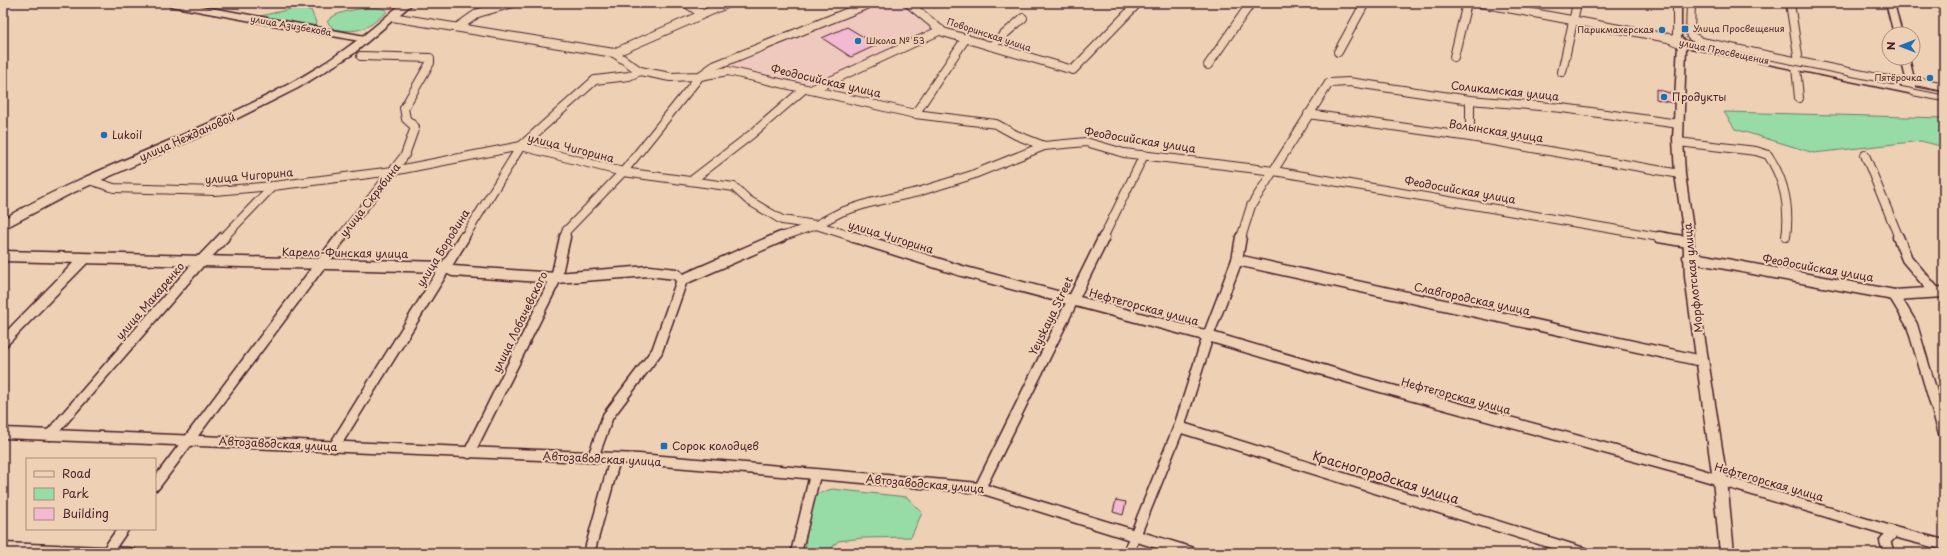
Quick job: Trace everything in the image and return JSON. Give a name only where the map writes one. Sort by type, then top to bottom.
[{"type":"highway","name":"улица Неждановой","points":[[3,225],[33,206],[267,100],[313,75],[365,40],[408,3]]},
{"type":"main road","name":"улица Азизбекова","points":[[170,3],[365,40]]},
{"type":"street","points":[[458,28],[478,14],[513,3]]},
{"type":"street","points":[[686,3],[702,14]]},
{"type":"street","points":[[614,53],[729,3]]},
{"type":"street","points":[[700,76],[714,66],[871,3]]},
{"type":"street","name":"Поворинская улица","points":[[908,3],[941,30],[1073,70],[1138,3]]},
{"type":"street","points":[[1208,65],[1251,3]]},
{"type":"street","points":[[1338,52],[1365,3]]},
{"type":"street","points":[[1454,57],[1466,3]]},
{"type":"street","name":"улица Просвещения","points":[[1480,3],[1668,38],[1682,44],[1796,67],[1912,86]]},
{"type":"street","points":[[1562,72],[1577,3]]},
{"type":"street","name":"Морфлотская улица","points":[[1677,3],[1677,38],[1682,44],[1678,142],[1680,174],[1688,242],[1688,257],[1720,480],[1728,553]]},
{"type":"street","name":"улица Просвещения","points":[[1691,3],[1690,33],[1691,36],[1702,42],[1912,86],[1944,97]]},
{"type":"street","points":[[1790,3],[1798,55],[1801,59],[1817,66]]},
{"type":"street","points":[[1890,3],[1896,26]]},
{"type":"street","points":[[392,17],[614,53],[640,71]]},
{"type":"street","points":[[991,46],[1023,18]]},
{"type":"street","points":[[691,181],[807,90],[941,30]]},
{"type":"street","points":[[915,114],[966,38]]},
{"type":"street","points":[[1782,59],[1796,59],[1798,55]]},
{"type":"street","name":"улица Скрябина","points":[[156,484],[187,440],[320,264],[405,155],[415,127],[406,119],[404,108],[430,63],[430,58],[361,56]]},
{"type":"street","points":[[1907,66],[1912,86],[1944,87]]},
{"type":"street","points":[[1796,67],[1799,98]]},
{"type":"street","name":"Феодосийская улица","points":[[595,80],[629,76],[640,71],[670,77],[700,76],[728,71],[915,114],[996,124],[1016,135],[1044,146],[1086,142],[1124,152],[1274,171],[1688,242]]},
{"type":"street","name":"улица Лобачевского","points":[[469,453],[556,278],[566,231],[623,172],[700,76]]},
{"type":"street","name":"улица Бородина","points":[[334,447],[521,146],[595,80]]},
{"type":"street","name":"Соликамская улица","points":[[1308,114],[1329,83],[1349,82],[1470,100],[1562,108],[1679,124]]},
{"type":"street","points":[[1470,100],[1470,137]]},
{"type":"street","points":[[1128,553],[1179,427],[1208,336],[1237,260],[1238,248],[1251,206],[1308,114]]},
{"type":"street","name":"Волынская улица","points":[[1308,114],[1470,137],[1680,174]]},
{"type":"street","points":[[1678,142],[1756,151],[1768,155],[1781,178],[1788,226],[1786,237]]},
{"type":"street","name":"улица Чигорина","points":[[89,180],[114,188],[215,191],[273,186],[393,171],[521,146],[623,172],[734,187],[748,200],[782,220],[816,225],[962,271]]},
{"type":"street","points":[[593,457],[608,416],[657,351],[682,280],[769,241],[816,225],[841,212],[869,203],[918,192],[972,174],[1044,146]]},
{"type":"street","name":"Yeyskaya Street","points":[[980,488],[1144,155]]},
{"type":"street","points":[[1865,155],[1907,259],[1939,292]]},
{"type":"street","name":"улица Макаренко","points":[[50,435],[200,262],[273,186]]},
{"type":"street","name":"Карело-Финская улица","points":[[3,256],[445,267],[453,271],[556,278],[593,274],[613,275],[649,271],[676,274],[682,280]]},
{"type":"street","name":"Феодосийская улица","points":[[1688,257],[1894,295],[1939,292]]},
{"type":"street","points":[[3,342],[84,259]]},
{"type":"street","name":"Славгородская улица","points":[[1237,260],[1702,361]]},
{"type":"street","name":"Нефтегорская улица","points":[[962,271],[1208,336],[1377,386],[1720,480],[1894,532],[1944,545]]},
{"type":"street","points":[[1894,295],[1912,325],[1944,433]]},
{"type":"street","name":"Красногородская улица","points":[[1179,427],[1584,553]]},
{"type":"street","name":"Автозаводская улица","points":[[3,433],[615,458],[980,488],[1135,534],[1191,553]]},
{"type":"street","points":[[589,553],[615,458]]},
{"type":"street","points":[[796,553],[815,475]]},
{"type":"street","points":[[107,552],[123,530]]},
{"type":"street","points":[[1889,553],[1885,541],[1894,532]]},
{"type":"street","points":[[3,548],[22,551],[131,553]]},
{"type":"shaded area","points":[[885,3],[898,3],[912,12],[932,30],[810,86],[729,66]]},
{"type":"green space","points":[[369,7],[381,8],[388,11],[375,22],[357,30],[351,31],[334,29],[327,22],[330,18],[340,13]]},
{"type":"green space","points":[[295,8],[311,10],[317,25],[314,27],[256,17]]},
{"type":"green space","points":[[1724,112],[1944,118],[1944,147],[1921,141],[1814,153],[1735,129]]},
{"type":"green space","points":[[832,489],[907,497],[922,513],[911,537],[863,538],[838,541],[827,553],[806,553],[805,509],[814,495]]},
{"type":"building","name":"Школа № 53","points":[[847,27],[877,45],[851,57],[822,38]]},
{"type":"building","name":"Продукты","points":[[1656,89],[1673,94],[1672,103],[1656,99]]},
{"type":"building","points":[[1116,500],[1126,502],[1123,515],[1113,512]]},
{"type":"tram line","points":[[1682,3],[1682,37],[1688,42],[1700,46],[1944,95]]},
{"type":"place","name":"Улица Просвещения","points":[[1685,29]]},
{"type":"place","name":"Парикмахерская","points":[[1662,30]]},
{"type":"place","name":"Школа № 53","points":[[858,41]]},
{"type":"place","name":"Пятёрочка","points":[[1930,78]]},
{"type":"place","name":"Продукты","points":[[1664,97]]},
{"type":"place","name":"Lukoil","points":[[104,135]]},
{"type":"place","name":"Сорок колодцев","points":[[664,446]]}]
